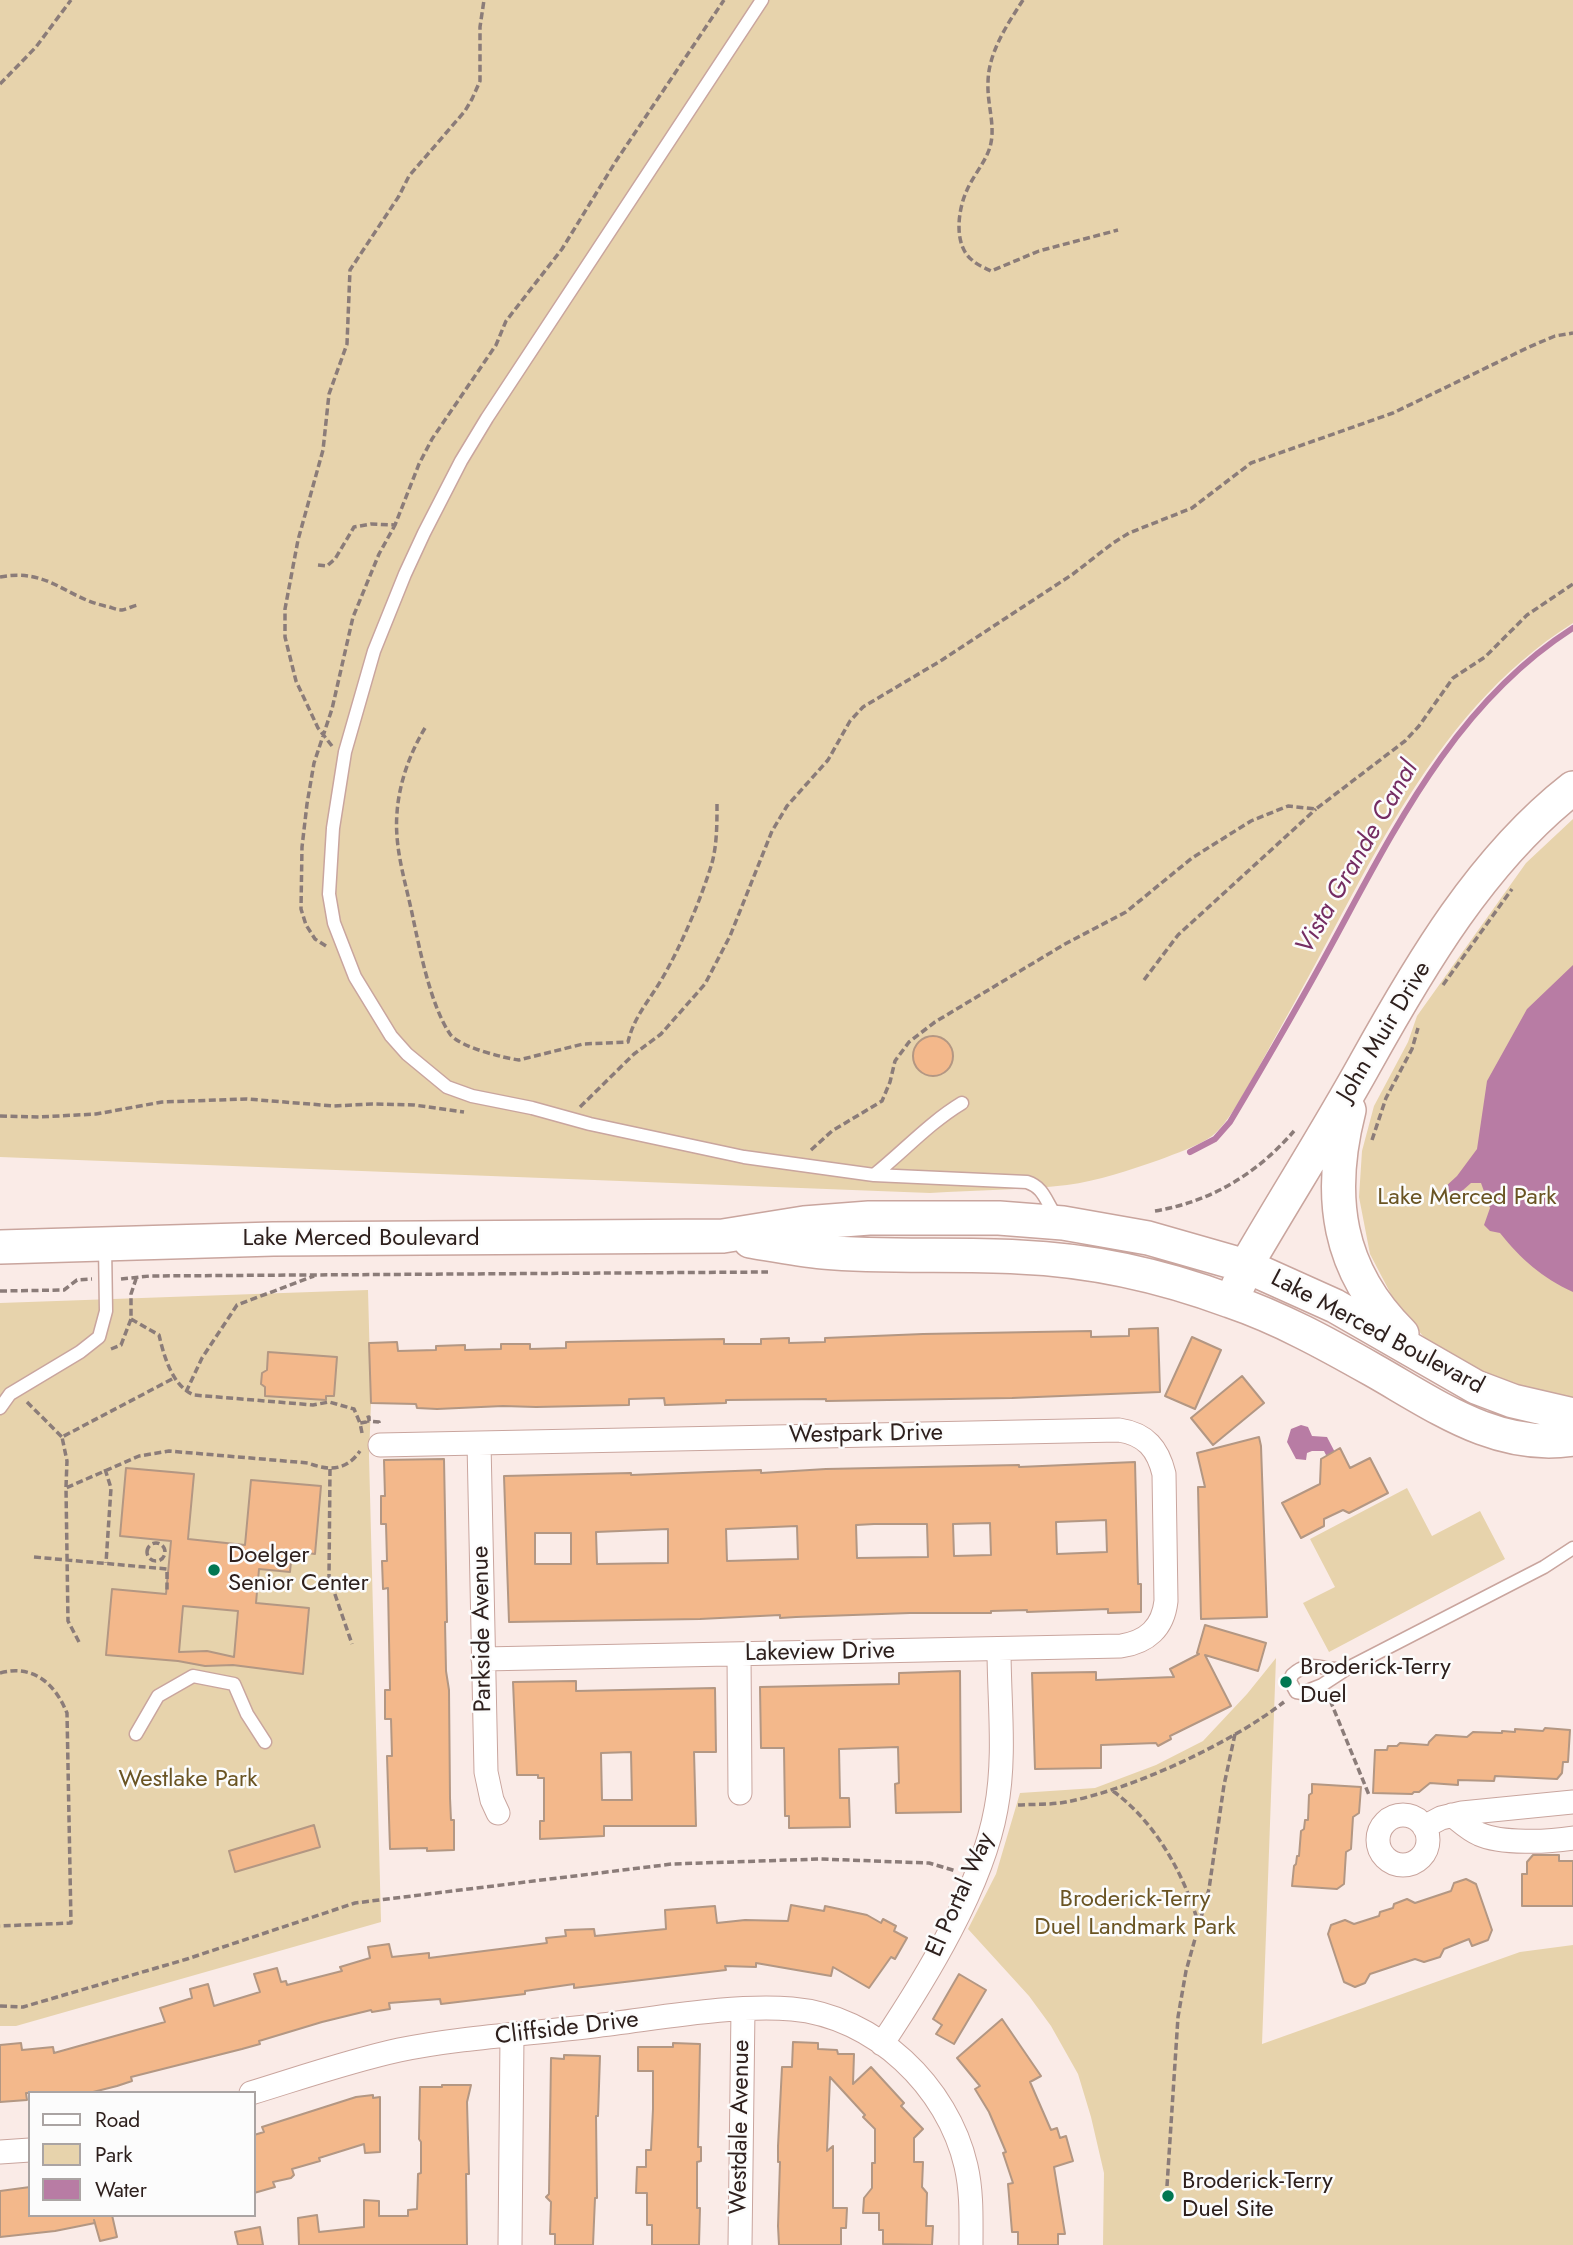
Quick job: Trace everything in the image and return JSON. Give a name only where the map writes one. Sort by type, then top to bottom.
[{"type":"main road","name":"John Muir Drive","points":[[1231,1301],[1246,1266],[1366,1063],[1397,1005],[1486,877],[1531,825],[1573,788]]},
{"type":"main road","points":[[1366,1063],[1349,1109],[1340,1152],[1338,1193],[1343,1232],[1353,1266],[1367,1294],[1391,1324],[1428,1361]]},
{"type":"main road","name":"Lake Merced Boulevard","points":[[0,1247],[283,1239],[723,1236],[847,1219],[999,1218],[1063,1223],[1148,1238],[1246,1266],[1335,1306],[1428,1361],[1495,1395],[1573,1415]]},
{"type":"main road","name":"Lake Merced Boulevard","points":[[723,1236],[825,1252],[1020,1256],[1148,1276],[1231,1301],[1318,1340],[1474,1426],[1523,1440],[1573,1439]]},
{"type":"street","name":"Westpark Drive","points":[[380,1445],[1130,1432],[1149,1441],[1157,1452],[1164,1474],[1167,1601],[1165,1614],[1153,1633]]},
{"type":"street","name":"Parkside Avenue","points":[[479,1443],[486,1772],[498,1813]]},
{"type":"street","name":"Lakeview Drive","points":[[483,1659],[1121,1646],[1133,1644],[1153,1633]]},
{"type":"street","name":"El Portal Way","points":[[882,2044],[933,1960],[975,1877],[991,1834],[997,1807],[1000,1749],[999,1649]]},
{"type":"street","points":[[739,1654],[740,1793]]},
{"type":"street","points":[[1424,1827],[1452,1815],[1573,1802]]},
{"type":"street","points":[[1452,1815],[1467,1828],[1489,1838],[1573,1838]]},
{"type":"street","name":"Cliffside Drive","points":[[256,2092],[399,2050],[743,2009],[796,2009],[851,2027],[882,2044],[900,2057],[933,2094],[958,2140],[970,2192],[971,2245]]},
{"type":"street","name":"Westdale Avenue","points":[[740,2245],[743,2009]]},
{"type":"street","points":[[509,2245],[512,2036]]},
{"type":"street","points":[[0,2152],[28,2150]]},
{"type":"lane","points":[[762,0],[486,418],[461,461],[405,574],[374,651],[354,715],[344,761],[329,862],[329,894],[334,923],[355,977],[391,1036],[407,1054],[447,1087],[472,1096],[744,1157],[874,1175],[1027,1182],[1043,1191],[1052,1211],[1063,1223]]},
{"type":"lane","points":[[874,1175],[901,1154],[923,1130],[962,1103]]},
{"type":"lane","points":[[0,1408],[9,1394],[80,1352],[99,1337],[106,1311],[105,1243]]},
{"type":"lane","points":[[1348,1668],[1338,1671],[1306,1665],[1292,1675],[1290,1681],[1296,1692],[1308,1692],[1348,1668],[1544,1567],[1573,1548]]},
{"type":"lane","points":[[136,1734],[158,1696],[193,1676],[234,1684],[247,1714],[265,1742]]},
{"type":"path","points":[[0,84],[36,47],[71,0]]},
{"type":"path","points":[[344,761],[318,728],[296,681],[285,637],[285,609],[298,540],[323,450],[329,394],[347,344],[350,270],[399,197],[409,176],[465,111],[472,99],[480,81],[480,27],[484,0]]},
{"type":"path","points":[[318,565],[327,566],[335,559],[354,527],[371,524],[395,525],[432,439],[496,345],[506,321],[562,249],[616,161],[724,0]]},
{"type":"path","points":[[1023,0],[992,57],[988,82],[992,127],[990,147],[967,189],[959,213],[960,238],[970,260],[990,271],[1039,251],[1118,230]]},
{"type":"path","points":[[561,1116],[580,1107],[634,1054],[661,1034],[705,984],[730,936],[772,831],[787,806],[828,760],[850,721],[863,707],[942,660],[1073,574],[1129,533],[1192,508],[1251,463],[1393,413],[1529,347],[1555,336],[1573,333]]},
{"type":"path","points":[[0,578],[24,575],[41,578],[59,584],[92,603],[119,610],[138,604]]},
{"type":"path","points":[[1144,980],[1178,935],[1316,809],[1405,741],[1453,678],[1485,657],[1527,615],[1573,584]]},
{"type":"path","points":[[425,728],[412,749],[402,782],[396,834],[418,947],[451,1035],[459,1043],[519,1059],[565,1047],[628,1042]]},
{"type":"path","points":[[634,1054],[628,1042],[631,1027],[664,976],[712,862],[717,832],[717,804]]},
{"type":"path","points":[[808,1166],[811,1151],[821,1140],[882,1101],[895,1061],[908,1042],[935,1022],[1065,944],[1126,912],[1192,858],[1251,821],[1288,806],[1316,809]]},
{"type":"path","points":[[1440,991],[1515,885]]},
{"type":"path","points":[[1371,1143],[1385,1098],[1412,1049],[1419,1024]]},
{"type":"path","points":[[0,1116],[96,1114],[162,1102],[247,1099],[334,1106],[414,1105],[474,1114]]},
{"type":"path","points":[[1150,1212],[1190,1203],[1227,1188],[1273,1153],[1296,1129]]},
{"type":"path","points":[[0,1291],[64,1290],[77,1280],[136,1279],[150,1276],[771,1272]]},
{"type":"path","points":[[186,1392],[202,1358],[237,1305],[318,1275]]},
{"type":"path","points":[[131,1319],[159,1335],[165,1361],[186,1392],[194,1395],[313,1405],[329,1402],[354,1409],[360,1423]]},
{"type":"path","points":[[62,1437],[176,1377]]},
{"type":"path","points":[[27,1402],[62,1437],[68,1461],[68,1621],[79,1642]]},
{"type":"path","points":[[66,1488],[139,1456],[169,1451],[308,1462],[330,1469],[329,1577],[352,1644]]},
{"type":"path","points":[[105,1469],[111,1488],[106,1563]]},
{"type":"path","points":[[156,1568],[164,1550],[163,1546],[157,1543],[148,1549],[150,1558],[158,1560]]},
{"type":"path","points":[[164,1550],[171,1547]]},
{"type":"path","points":[[34,1556],[167,1569],[167,1590]]},
{"type":"path","points":[[0,1672],[22,1671],[38,1675],[52,1685],[67,1713],[71,1923],[0,1926]]},
{"type":"path","points":[[1322,1685],[1336,1712],[1369,1795]]},
{"type":"path","points":[[997,1807],[1063,1802],[1113,1791],[1235,1734],[1296,1692]]},
{"type":"path","points":[[1167,2186],[1178,2017],[1186,1971],[1209,1889],[1224,1785],[1235,1734]]},
{"type":"path","points":[[1113,1791],[1130,1804],[1161,1843],[1191,1901],[1198,1923]]},
{"type":"path","points":[[0,2006],[23,2007],[187,1959],[355,1903],[672,1864],[819,1859],[929,1863],[975,1877]]},
{"type":"green space","points":[[0,0],[1573,0],[1573,623],[1521,661],[1476,706],[1436,756],[1401,809],[1229,1118],[1212,1136],[1200,1143],[1148,1164],[1067,1185],[930,1193],[0,1157]]},
{"type":"green space","name":"Lake Merced Park","points":[[1573,819],[1573,1402],[1511,1391],[1439,1350],[1422,1335],[1395,1302],[1370,1254],[1359,1197],[1362,1151],[1374,1106],[1408,1042],[1417,1016],[1526,863]]},
{"type":"green space","name":"Westlake Park","points":[[368,1290],[371,1403],[369,1456],[381,1922],[16,2026],[0,2026],[0,1303]]},
{"type":"green space","points":[[1407,1488],[1432,1536],[1480,1511],[1505,1559],[1329,1652],[1303,1603],[1335,1587],[1310,1539]]},
{"type":"green space","name":"Broderick-Terry Duel Landmark Park","points":[[1276,1658],[1262,2044],[1520,1952],[1573,1945],[1573,2245],[1103,2245],[1104,2173],[1078,2074],[1051,2026],[1029,1996],[968,1929],[996,1874],[1020,1793],[1095,1788],[1156,1765],[1203,1741]]},
{"type":"water","points":[[1573,965],[1573,1292],[1542,1274],[1500,1233],[1490,1231],[1484,1225],[1490,1208],[1481,1183],[1471,1183],[1462,1191],[1450,1193],[1444,1188],[1457,1176],[1477,1149],[1487,1081],[1527,1009]]},
{"type":"water","points":[[1301,1425],[1308,1427],[1312,1436],[1327,1437],[1339,1460],[1331,1465],[1324,1451],[1307,1453],[1306,1460],[1296,1459],[1287,1442],[1291,1429]]},
{"type":"building","points":[[933,1036],[941,1037],[947,1042],[952,1048],[952,1064],[947,1070],[941,1075],[933,1076],[925,1075],[919,1070],[914,1064],[913,1056],[914,1048],[919,1042],[925,1037]]},
{"type":"building","points":[[1158,1328],[1160,1392],[1012,1398],[726,1400],[726,1403],[665,1405],[664,1398],[629,1399],[629,1405],[437,1409],[417,1408],[416,1404],[371,1403],[369,1343],[397,1342],[398,1351],[436,1350],[436,1346],[465,1345],[465,1350],[501,1349],[501,1344],[530,1344],[530,1349],[566,1348],[566,1342],[724,1339],[724,1344],[761,1344],[761,1339],[789,1338],[789,1343],[825,1342],[825,1338],[923,1334],[1091,1331],[1091,1337],[1129,1336],[1129,1329]]},
{"type":"building","points":[[1192,1337],[1221,1350],[1195,1409],[1165,1396]]},
{"type":"building","points":[[268,1352],[337,1357],[334,1396],[326,1396],[326,1400],[265,1396],[265,1387],[261,1384],[262,1373],[267,1370]]},
{"type":"building","points":[[1242,1376],[1264,1403],[1213,1445],[1191,1418]]},
{"type":"building","points":[[1259,1437],[1267,1617],[1201,1619],[1198,1487],[1205,1487],[1197,1453]]},
{"type":"building","points":[[1340,1448],[1350,1468],[1370,1458],[1388,1493],[1349,1513],[1343,1510],[1324,1519],[1324,1526],[1301,1538],[1282,1503],[1320,1484],[1321,1459]]},
{"type":"building","points":[[444,1459],[446,1671],[449,1690],[450,1798],[451,1820],[454,1820],[454,1850],[390,1849],[387,1756],[392,1756],[391,1719],[385,1719],[385,1690],[390,1690],[388,1588],[383,1589],[382,1561],[387,1561],[386,1524],[381,1524],[381,1496],[385,1496],[384,1460]]},
{"type":"building","points":[[1135,1462],[1141,1612],[1108,1613],[1108,1609],[1027,1610],[780,1618],[780,1615],[509,1622],[504,1476],[1019,1467]],"holes":[[[1106,1520],[1107,1552],[1057,1554],[1056,1522]],[[990,1523],[991,1555],[954,1556],[953,1524]],[[927,1524],[928,1557],[857,1558],[856,1525]],[[797,1526],[798,1559],[727,1561],[726,1529]],[[668,1529],[668,1563],[597,1564],[596,1532]],[[535,1533],[571,1533],[571,1564],[535,1564]]]},
{"type":"building","name":"Doelger Senior Center","points":[[126,1468],[194,1474],[188,1539],[245,1545],[251,1480],[321,1486],[315,1554],[292,1551],[290,1572],[259,1569],[256,1603],[309,1608],[303,1674],[233,1665],[205,1666],[106,1655],[112,1589],[166,1594],[171,1541],[120,1536]],"holes":[[[183,1606],[238,1611],[234,1657],[207,1651],[179,1652]]]},
{"type":"building","points":[[1205,1625],[1266,1643],[1258,1671],[1205,1655],[1231,1706],[1170,1736],[1171,1739],[1158,1746],[1156,1743],[1101,1745],[1101,1768],[1035,1769],[1032,1673],[1096,1672],[1096,1680],[1174,1677],[1170,1669],[1199,1654],[1197,1653]]},
{"type":"building","points":[[960,1671],[961,1812],[896,1813],[898,1747],[839,1749],[840,1798],[849,1798],[850,1827],[789,1828],[789,1816],[785,1816],[784,1748],[761,1748],[760,1687],[899,1684],[899,1673]]},
{"type":"building","points":[[576,1681],[576,1691],[715,1688],[716,1752],[694,1752],[696,1826],[604,1826],[604,1836],[540,1839],[540,1821],[544,1821],[544,1778],[538,1778],[538,1775],[517,1775],[513,1682]],"holes":[[[631,1752],[632,1800],[602,1800],[601,1753]]]},
{"type":"building","points":[[1545,1728],[1570,1730],[1568,1762],[1563,1762],[1562,1773],[1557,1779],[1495,1776],[1494,1781],[1458,1780],[1458,1785],[1430,1783],[1412,1794],[1373,1793],[1375,1750],[1387,1750],[1388,1746],[1397,1746],[1400,1743],[1428,1745],[1436,1735],[1467,1737],[1473,1732],[1502,1733],[1515,1732],[1515,1729],[1543,1731]]},
{"type":"building","points":[[1312,1784],[1361,1787],[1359,1813],[1353,1817],[1351,1849],[1346,1852],[1344,1884],[1337,1889],[1292,1886],[1301,1831],[1304,1829],[1305,1820],[1308,1820]]},
{"type":"building","points":[[314,1825],[320,1847],[235,1872],[229,1851]]},
{"type":"building","points":[[1533,1855],[1559,1855],[1559,1861],[1573,1861],[1573,1906],[1522,1906],[1522,1874],[1527,1874],[1527,1862]]},
{"type":"building","points":[[1466,1879],[1476,1884],[1492,1930],[1488,1940],[1472,1946],[1469,1939],[1444,1949],[1440,1957],[1424,1962],[1415,1959],[1370,1974],[1365,1983],[1355,1987],[1344,1982],[1328,1934],[1331,1925],[1345,1920],[1354,1924],[1379,1916],[1380,1912],[1407,1899],[1415,1903],[1451,1891],[1454,1883]]},
{"type":"building","points":[[791,1905],[824,1911],[825,1906],[867,1915],[881,1923],[883,1919],[896,1926],[894,1931],[907,1938],[895,1959],[891,1957],[869,1988],[833,1967],[831,1976],[756,1963],[756,1967],[725,1966],[726,1970],[574,1988],[574,1984],[525,1991],[525,1994],[441,2004],[440,1999],[389,2003],[390,2009],[371,2010],[322,2022],[259,2041],[260,2044],[131,2077],[132,2081],[117,2086],[97,2091],[28,2091],[27,2100],[0,2102],[0,2045],[21,2043],[22,2050],[53,2047],[54,2053],[165,2022],[160,2008],[192,1998],[190,1989],[208,1984],[214,2006],[260,1992],[254,1974],[277,1968],[281,1982],[286,1981],[287,1985],[342,1971],[340,1967],[370,1958],[368,1947],[389,1944],[392,1957],[429,1953],[429,1958],[547,1943],[546,1938],[566,1936],[565,1930],[594,1929],[595,1936],[666,1929],[665,1910],[715,1906],[717,1923],[745,1920],[788,1921]]},
{"type":"building","points":[[959,1974],[986,1990],[954,2044],[936,2034],[942,2025],[933,2019]]},
{"type":"building","points":[[1002,2019],[1041,2076],[1030,2082],[1051,2130],[1057,2128],[1060,2138],[1066,2136],[1073,2161],[1054,2167],[1065,2234],[1058,2234],[1058,2245],[1018,2245],[1018,2232],[1012,2232],[1008,2184],[1013,2183],[1003,2153],[1006,2152],[989,2112],[975,2089],[980,2086],[957,2058]]},
{"type":"building","points":[[793,2042],[818,2043],[818,2049],[837,2050],[838,2054],[854,2054],[853,2084],[871,2067],[904,2103],[901,2106],[923,2129],[914,2138],[914,2162],[923,2162],[922,2187],[927,2193],[926,2226],[933,2226],[932,2245],[883,2244],[883,2230],[879,2230],[879,2213],[863,2213],[864,2198],[872,2188],[875,2129],[830,2077],[827,2151],[833,2146],[833,2208],[847,2208],[846,2228],[841,2228],[841,2245],[779,2245],[778,2146],[782,2067],[792,2067]]},
{"type":"building","points":[[673,2043],[700,2044],[698,2147],[701,2147],[701,2161],[697,2162],[699,2245],[652,2245],[652,2225],[647,2225],[647,2193],[636,2193],[637,2167],[646,2167],[646,2150],[651,2150],[653,2109],[653,2071],[638,2071],[638,2047],[673,2047]]},
{"type":"building","points":[[564,2055],[600,2056],[596,2116],[597,2198],[593,2245],[555,2245],[555,2234],[550,2234],[551,2202],[546,2197],[549,2194],[551,2058],[564,2059]]},
{"type":"building","points":[[471,2085],[467,2102],[467,2245],[299,2245],[298,2218],[317,2215],[319,2232],[364,2227],[364,2200],[379,2201],[379,2216],[408,2216],[408,2210],[417,2209],[418,2174],[421,2173],[420,2087]]},
{"type":"building","points":[[356,2097],[380,2097],[380,2152],[365,2153],[364,2144],[319,2158],[320,2161],[292,2169],[294,2175],[273,2182],[275,2187],[256,2192],[256,2134],[264,2132],[262,2127]]},
{"type":"building","points":[[28,2187],[28,2217],[112,2217],[117,2237],[100,2241],[95,2223],[0,2237],[0,2191]]},
{"type":"building","points":[[260,2227],[263,2245],[238,2245],[235,2232]]},
{"type":"waterway","name":"Vista Grande Canal","points":[[1190,1152],[1215,1139],[1230,1122],[1406,810],[1434,768],[1463,729],[1496,692],[1532,658],[1573,628]]},
{"type":"place","name":"Doelger Senior Center","points":[[214,1570]]},
{"type":"place","name":"Broderick-Terry Duel","points":[[1286,1682]]},
{"type":"place","name":"Broderick-Terry Duel Site","points":[[1168,2196]]}]
